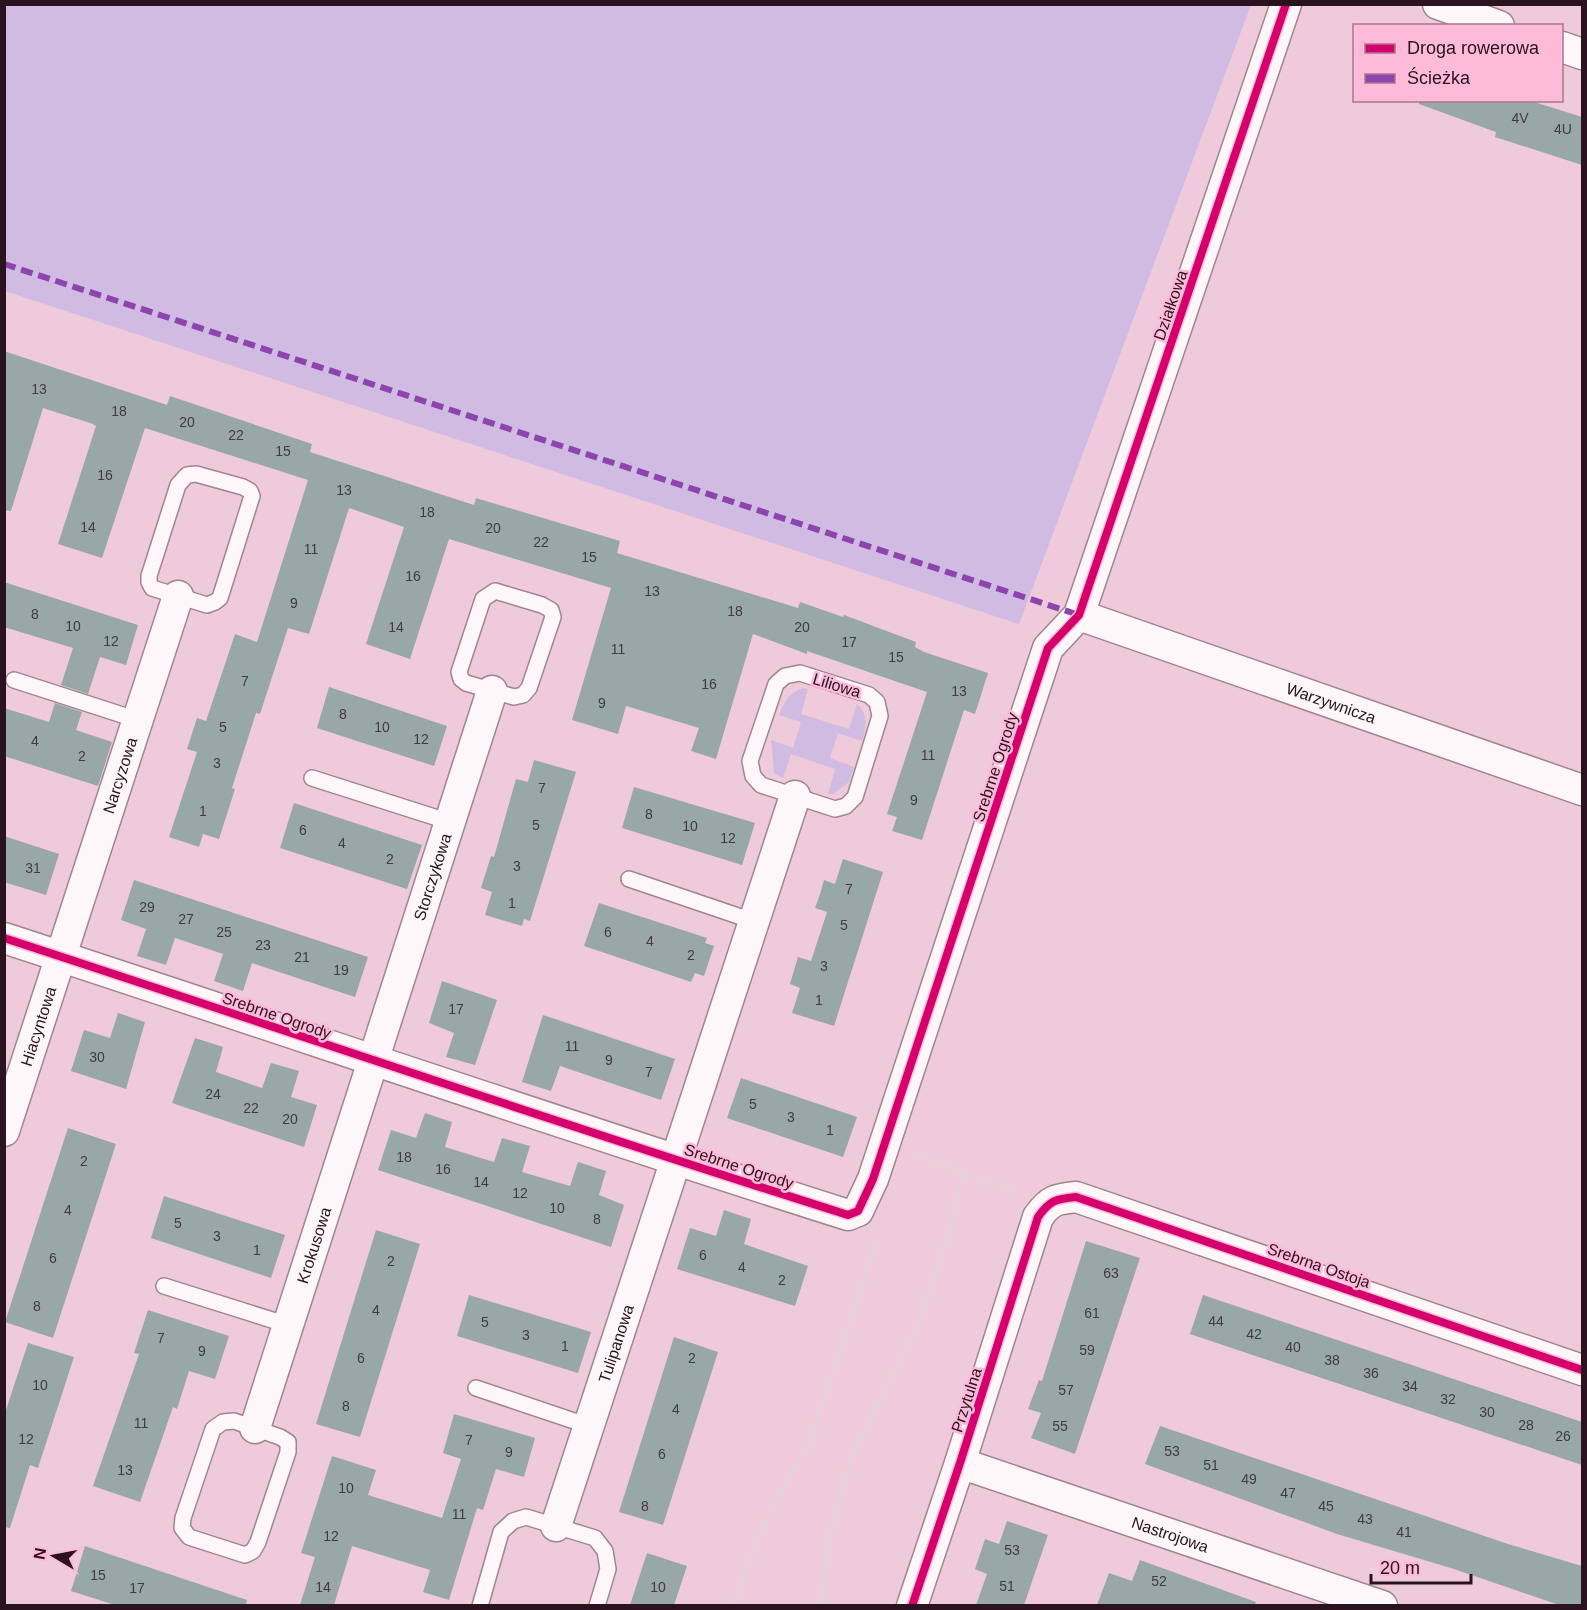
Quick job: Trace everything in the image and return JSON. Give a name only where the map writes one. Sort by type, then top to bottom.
[{"type":"street","name":"Działkowa","points":[[1079,615],[1286,4]]},
{"type":"street","points":[[1438,4],[1493,24]]},
{"type":"street","points":[[1563,47],[1582,54]]},
{"type":"street","name":"Narcyzowa","points":[[60,956],[178,596]]},
{"type":"street","name":"Warzywnicza","points":[[1079,615],[1582,790]]},
{"type":"street","name":"Srebrne Ogrody","points":[[4,938],[373,1062],[848,1215],[858,1210],[873,1179],[1048,648],[1079,615]]},
{"type":"street","name":"Storczykowa","points":[[373,1062],[492,691]]},
{"type":"street","points":[[675,1160],[795,796]]},
{"type":"street","name":"Hiacyntowa","points":[[4,1131],[60,956]]},
{"type":"street","name":"Krokusowa","points":[[255,1428],[373,1062]]},
{"type":"street","name":"Tulipanowa","points":[[556,1526],[675,1160]]},
{"type":"street","name":"Srebrna Ostoja","points":[[1047,1203],[1060,1198],[1076,1197],[1582,1370]]},
{"type":"street","name":"Przytulna","points":[[912,1605],[960,1463],[1038,1216],[1047,1203]]},
{"type":"street","name":"Nastrojowa","points":[[960,1463],[1382,1605]]},
{"type":"lane","points":[[196,474],[250,491],[252,496],[219,598],[207,604],[178,596],[152,588],[149,576],[178,485],[187,475],[196,474]]},
{"type":"lane","points":[[495,591],[542,605],[551,610],[553,617],[530,688],[523,695],[514,697],[492,691],[466,683],[461,679],[459,672],[483,599],[495,591]]},
{"type":"lane","name":"Liliowa","points":[[800,673],[869,695],[877,702],[880,716],[855,797],[846,806],[835,809],[795,796],[761,785],[753,776],[750,761],[776,684],[785,676],[800,673]]},
{"type":"lane","points":[[14,680],[138,720]]},
{"type":"lane","points":[[312,778],[450,822]]},
{"type":"lane","points":[[629,879],[753,921]]},
{"type":"lane","points":[[164,1286],[288,1324]]},
{"type":"lane","points":[[476,1389],[589,1426]]},
{"type":"lane","points":[[234,1421],[255,1428],[288,1442],[288,1452],[253,1551],[245,1555],[189,1537],[182,1528],[183,1518],[213,1429],[223,1422],[234,1421]]},
{"type":"lane","points":[[480,1605],[501,1532],[513,1521],[526,1517],[595,1538],[605,1551],[608,1569],[597,1605]]},
{"type":"path","points":[[885,1144],[1047,1203]]},
{"type":"path","points":[[821,1605],[828,1541],[850,1462],[880,1406],[918,1325],[945,1246],[964,1172]]},
{"type":"path","points":[[734,1605],[742,1576],[758,1537],[779,1495],[808,1446],[875,1245],[874,1232],[858,1210]]},
{"type":"shaded area","points":[[5,4],[1251,5],[1019,624],[5,291]]},
{"type":"shaded area","points":[[804,688],[808,689],[801,714],[849,729],[857,704],[865,716],[862,741],[838,733],[830,758],[854,767],[849,782],[833,794],[828,794],[835,769],[791,754],[783,778],[774,773],[771,740],[793,748],[801,722],[779,715],[788,698]]},
{"type":"building","points":[[1420,102],[1534,102],[1582,117],[1582,165],[1495,137],[1496,132],[1419,104]]},
{"type":"building","points":[[4,351],[167,405],[170,396],[312,444],[310,452],[474,505],[476,498],[620,541],[617,553],[798,608],[800,602],[843,617],[844,615],[916,642],[915,647],[924,652],[988,673],[975,714],[964,710],[922,840],[892,831],[897,817],[887,814],[927,692],[807,651],[807,654],[753,634],[716,759],[691,751],[699,728],[626,706],[618,734],[572,720],[611,588],[449,539],[410,659],[366,644],[404,527],[349,508],[309,634],[288,628],[260,714],[256,713],[232,788],[235,789],[219,839],[203,834],[199,847],[169,837],[197,752],[187,749],[197,718],[206,721],[235,634],[257,642],[308,480],[145,428],[102,558],[58,544],[96,426],[43,408],[11,511],[4,510]]},
{"type":"building","points":[[4,582],[138,625],[126,665],[100,657],[88,694],[61,685],[73,648],[4,627]]},
{"type":"building","points":[[329,687],[447,726],[434,766],[317,728]]},
{"type":"building","points":[[55,703],[82,712],[76,730],[112,742],[98,786],[4,756],[4,708],[49,722]]},
{"type":"building","points":[[534,760],[576,772],[530,921],[524,919],[522,926],[485,915],[492,892],[481,888],[491,856],[494,857],[516,779],[528,782]]},
{"type":"building","points":[[634,787],[755,823],[742,865],[622,828]]},
{"type":"building","points":[[294,803],[422,845],[407,889],[280,848]]},
{"type":"building","points":[[4,836],[59,854],[46,895],[4,882]]},
{"type":"building","points":[[843,859],[883,872],[834,1026],[792,1013],[800,988],[790,984],[798,957],[811,961],[827,912],[815,908],[824,880],[835,884]]},
{"type":"building","points":[[134,880],[368,957],[355,997],[252,963],[243,991],[214,981],[223,954],[175,938],[166,965],[137,956],[146,929],[121,920]]},
{"type":"building","points":[[599,903],[707,938],[705,943],[714,946],[704,976],[695,973],[691,982],[584,946]]},
{"type":"building","points":[[442,981],[497,1000],[475,1065],[446,1057],[454,1033],[429,1023]]},
{"type":"building","points":[[118,1013],[145,1022],[126,1089],[71,1071],[84,1030],[110,1038]]},
{"type":"building","points":[[543,1015],[675,1059],[661,1100],[560,1066],[551,1091],[522,1082]]},
{"type":"building","points":[[195,1038],[223,1047],[216,1072],[262,1088],[271,1063],[299,1071],[291,1097],[317,1105],[304,1147],[172,1103]]},
{"type":"building","points":[[741,1078],[857,1117],[843,1157],[727,1118]]},
{"type":"building","points":[[425,1113],[452,1122],[445,1147],[494,1162],[502,1138],[530,1146],[522,1172],[570,1186],[578,1162],[606,1171],[599,1195],[624,1205],[611,1247],[378,1170],[391,1130],[416,1138]]},
{"type":"building","points":[[68,1128],[116,1144],[53,1338],[5,1322]]},
{"type":"building","points":[[164,1196],[285,1235],[271,1278],[151,1238]]},
{"type":"building","points":[[724,1210],[751,1219],[744,1244],[808,1266],[795,1306],[677,1269],[690,1228],[716,1236]]},
{"type":"building","points":[[376,1230],[420,1244],[360,1437],[316,1424]]},
{"type":"building","points":[[1086,1241],[1140,1258],[1075,1454],[1031,1438],[1041,1413],[1028,1409],[1039,1380],[1042,1381]]},
{"type":"building","points":[[469,1295],[591,1332],[578,1373],[457,1336]]},
{"type":"building","points":[[1203,1295],[1582,1422],[1582,1465],[1190,1334]]},
{"type":"building","points":[[148,1310],[229,1336],[215,1379],[189,1371],[177,1409],[173,1407],[140,1502],[93,1486],[139,1354],[134,1353]]},
{"type":"building","points":[[674,1337],[718,1352],[663,1525],[619,1512]]},
{"type":"building","points":[[28,1343],[74,1357],[38,1468],[30,1465],[10,1528],[4,1527],[4,1416]]},
{"type":"building","points":[[454,1414],[535,1438],[524,1477],[496,1469],[483,1510],[477,1508],[449,1600],[423,1592],[430,1570],[352,1546],[334,1605],[300,1605],[315,1557],[301,1553],[332,1456],[376,1470],[368,1495],[442,1518],[461,1459],[443,1453]]},
{"type":"building","points":[[1160,1426],[1508,1544],[1582,1566],[1582,1605],[1559,1605],[1454,1569],[1337,1534],[1145,1464]]},
{"type":"building","points":[[1007,1521],[1048,1535],[1024,1605],[976,1605],[987,1574],[975,1569],[985,1539],[999,1544]]},
{"type":"building","points":[[85,1546],[247,1600],[246,1605],[115,1605],[71,1591]]},
{"type":"building","points":[[647,1553],[687,1566],[674,1605],[630,1605]]},
{"type":"building","points":[[1140,1560],[1256,1602],[1255,1605],[1097,1605],[1109,1573],[1132,1581]]},
{"type":"marked path","points":[[4,264],[1079,615]]},
{"type":"cycle path","points":[[4,938],[531,1113],[848,1215],[858,1211],[873,1179],[1048,648],[1079,615],[1286,4]]},
{"type":"cycle path","points":[[912,1606],[1038,1217],[1046,1207],[1058,1200],[1076,1197],[1582,1370]]}]
